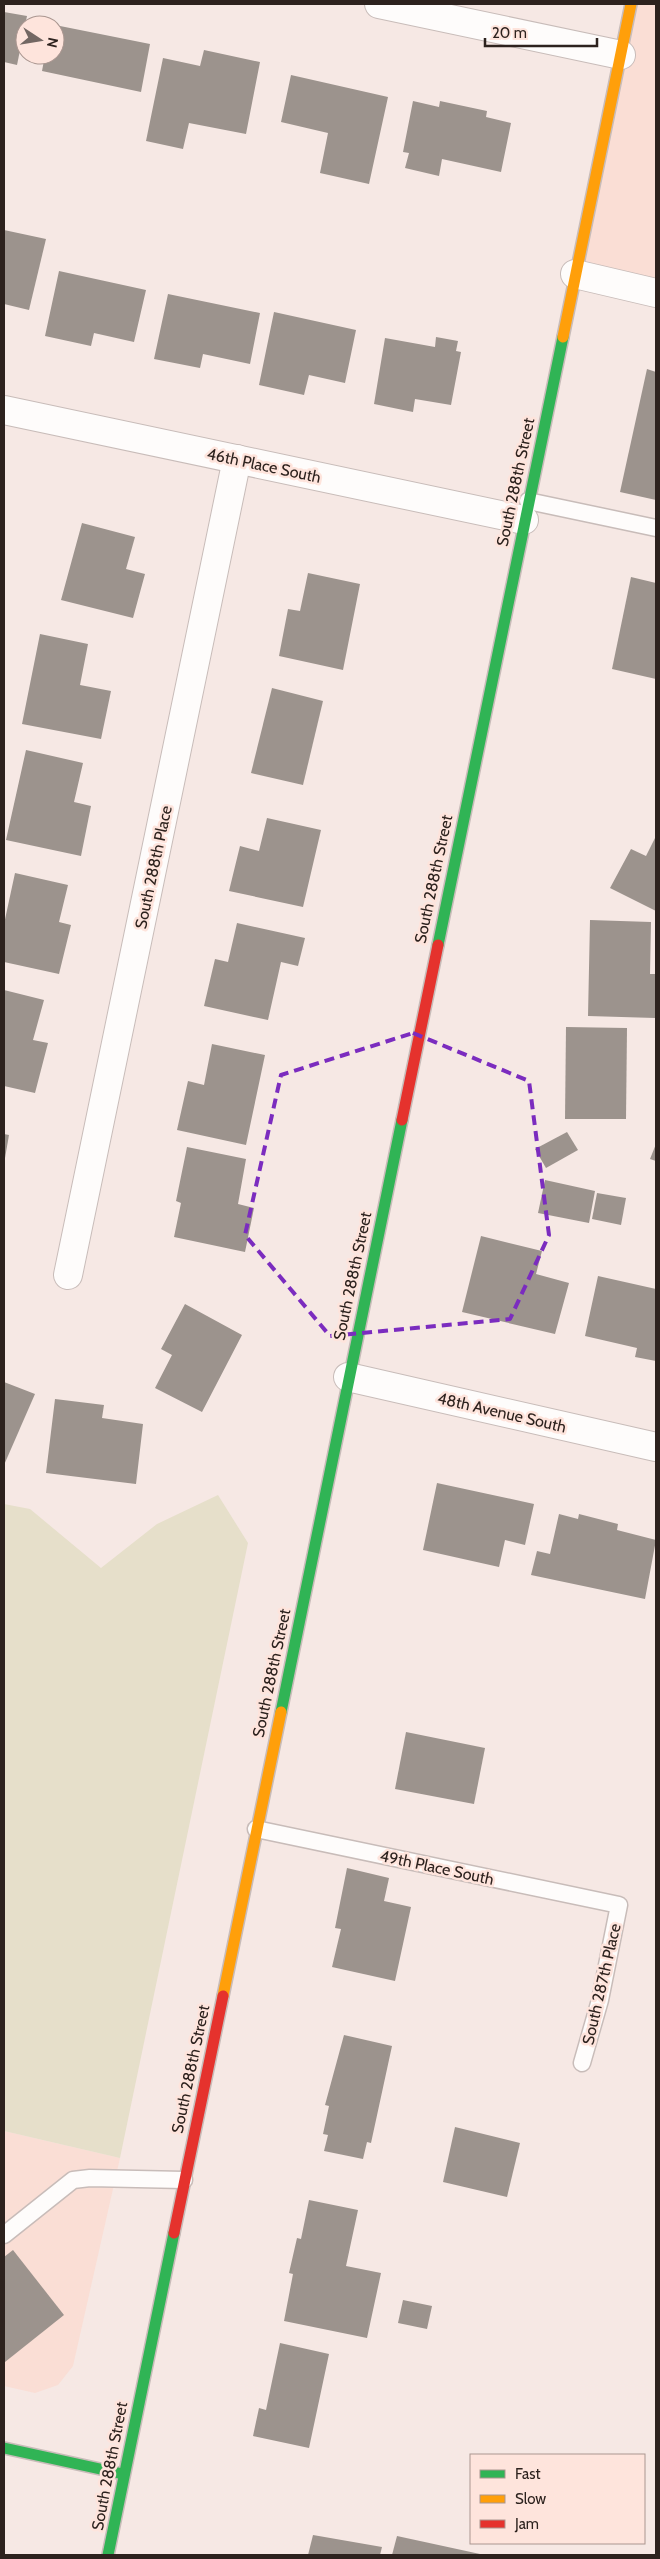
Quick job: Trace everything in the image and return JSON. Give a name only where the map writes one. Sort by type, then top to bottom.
[{"type":"main road","name":"South 288th Street","points":[[108,2555],[123,2474],[631,4]]},
{"type":"main road","points":[[4,2448],[123,2474]]},
{"type":"street","points":[[379,4],[621,55]]},
{"type":"street","points":[[576,274],[656,293]]},
{"type":"street","name":"46th Place South","points":[[4,410],[237,459],[526,510]]},
{"type":"street","name":"South 288th Place","points":[[68,1275],[237,459]]},
{"type":"street","name":"48th Avenue South","points":[[348,1377],[656,1447]]},
{"type":"lane","points":[[526,510],[656,528]]},
{"type":"lane","name":"49th Place South","points":[[256,1829],[619,1905]]},
{"type":"lane","name":"South 287th Place","points":[[582,2063],[600,2000],[619,1905]]},
{"type":"lane","points":[[4,2235],[73,2180],[90,2178],[184,2180]]},
{"type":"highlighted area","points":[[413,1033],[529,1081],[549,1235],[510,1319],[330,1336],[245,1235],[281,1075]]},
{"type":"shaded area","points":[[631,4],[656,4],[656,293],[575,274]]},
{"type":"shaded area","points":[[218,1495],[248,1543],[120,2158],[4,2131],[4,1504],[30,1509],[101,1568],[157,1524]]},
{"type":"shaded area","points":[[4,2131],[120,2158],[73,2366],[58,2385],[35,2393],[4,2386]]},
{"type":"building","points":[[4,12],[21,15],[15,15],[15,65],[4,62]]},
{"type":"building","points":[[65,27],[150,44],[141,92],[42,71],[43,65],[65,65]]},
{"type":"building","points":[[204,50],[260,62],[246,134],[189,123],[183,149],[146,141],[163,58],[200,66]]},
{"type":"building","points":[[291,75],[388,97],[369,184],[320,173],[328,133],[281,122]]},
{"type":"building","points":[[413,101],[439,107],[440,101],[487,111],[486,117],[511,123],[501,172],[442,159],[439,176],[405,168],[409,153],[403,152]]},
{"type":"building","points":[[4,230],[46,239],[29,310],[4,304]]},
{"type":"building","points":[[59,271],[146,290],[134,342],[94,333],[91,346],[45,336]]},
{"type":"building","points":[[168,294],[260,313],[250,364],[203,354],[200,368],[154,359]]},
{"type":"building","points":[[274,312],[356,330],[345,383],[309,375],[304,395],[259,385]]},
{"type":"building","points":[[436,337],[458,341],[456,351],[461,352],[451,405],[415,399],[413,412],[374,404],[385,338],[435,347]]},
{"type":"building","points":[[647,369],[656,372],[656,500],[620,492]]},
{"type":"building","points":[[82,523],[135,537],[126,569],[145,574],[133,618],[61,600]]},
{"type":"building","points":[[308,573],[360,584],[343,670],[279,656],[288,609],[300,611]]},
{"type":"building","points":[[631,577],[656,583],[656,679],[612,669]]},
{"type":"building","points":[[40,634],[88,644],[80,685],[111,691],[101,739],[22,724]]},
{"type":"building","points":[[272,688],[323,701],[303,785],[251,773]]},
{"type":"building","points":[[26,750],[83,763],[74,802],[91,806],[81,856],[6,840]]},
{"type":"building","points":[[267,818],[321,830],[303,907],[229,891],[240,846],[259,851]]},
{"type":"building","points":[[656,836],[656,911],[610,888],[631,849],[646,856]]},
{"type":"building","points":[[15,873],[68,885],[59,922],[71,925],[59,974],[4,962],[4,924]]},
{"type":"building","points":[[590,920],[651,922],[650,974],[656,974],[655,1018],[588,1016]]},
{"type":"building","points":[[237,923],[305,938],[298,966],[281,962],[268,1020],[204,1006],[215,959],[228,962]]},
{"type":"building","points":[[4,990],[44,1000],[33,1040],[48,1043],[35,1093],[4,1086]]},
{"type":"building","points":[[566,1027],[627,1028],[626,1119],[565,1119]]},
{"type":"building","points":[[212,1044],[265,1055],[246,1145],[177,1130],[188,1081],[204,1085]]},
{"type":"building","points":[[567,1132],[578,1150],[546,1168],[535,1149]]},
{"type":"building","points":[[4,1134],[9,1135],[5,1158],[4,1158]]},
{"type":"building","points":[[656,1144],[656,1161],[650,1159]]},
{"type":"building","points":[[187,1147],[246,1159],[238,1204],[254,1208],[245,1252],[174,1237],[181,1203],[176,1201]]},
{"type":"building","points":[[545,1180],[595,1191],[589,1223],[538,1213]]},
{"type":"building","points":[[597,1193],[626,1198],[621,1225],[592,1219]]},
{"type":"building","points":[[481,1236],[542,1251],[536,1274],[569,1283],[555,1334],[462,1312]]},
{"type":"building","points":[[598,1276],[656,1289],[656,1361],[635,1357],[637,1348],[585,1336]]},
{"type":"building","points":[[185,1304],[242,1335],[202,1412],[155,1388],[172,1355],[161,1349]]},
{"type":"building","points":[[4,1382],[35,1394],[4,1465]]},
{"type":"building","points":[[55,1399],[104,1405],[102,1418],[143,1424],[136,1484],[46,1473]]},
{"type":"building","points":[[437,1483],[534,1504],[525,1545],[505,1540],[499,1567],[423,1550]]},
{"type":"building","points":[[559,1514],[578,1519],[579,1514],[618,1524],[617,1530],[656,1540],[645,1599],[531,1575],[537,1551],[550,1554]]},
{"type":"building","points":[[406,1732],[485,1748],[474,1804],[395,1789]]},
{"type":"building","points":[[347,1868],[389,1878],[384,1901],[411,1907],[395,1981],[332,1967],[341,1929],[335,1928]]},
{"type":"building","points":[[344,2035],[392,2046],[371,2143],[367,2142],[363,2159],[324,2151],[328,2135],[323,2134],[329,2106],[325,2105]]},
{"type":"building","points":[[455,2127],[520,2143],[507,2197],[443,2182]]},
{"type":"building","points":[[309,2200],[358,2210],[346,2266],[381,2273],[367,2338],[284,2321],[293,2274],[289,2273],[297,2238],[301,2239]]},
{"type":"building","points":[[13,2250],[64,2315],[5,2362],[4,2257]]},
{"type":"building","points":[[403,2300],[432,2306],[427,2329],[398,2323]]},
{"type":"building","points":[[280,2343],[329,2354],[309,2448],[253,2436],[259,2408],[266,2410]]},
{"type":"building","points":[[313,2535],[382,2547],[380,2555],[308,2555]]},
{"type":"building","points":[[397,2536],[480,2554],[480,2555],[392,2555]]},
{"type":"traffic: fast","points":[[438,945],[563,337]]},
{"type":"traffic: fast","points":[[281,1712],[402,1120]]},
{"type":"traffic: fast","points":[[108,2555],[174,2233]]},
{"type":"traffic: fast","points":[[4,2448],[123,2474]]},
{"type":"traffic: slow","points":[[563,337],[631,4]]},
{"type":"traffic: slow","points":[[223,1996],[281,1712]]},
{"type":"traffic: jam","points":[[402,1120],[438,945]]},
{"type":"traffic: jam","points":[[174,2233],[223,1996]]}]
